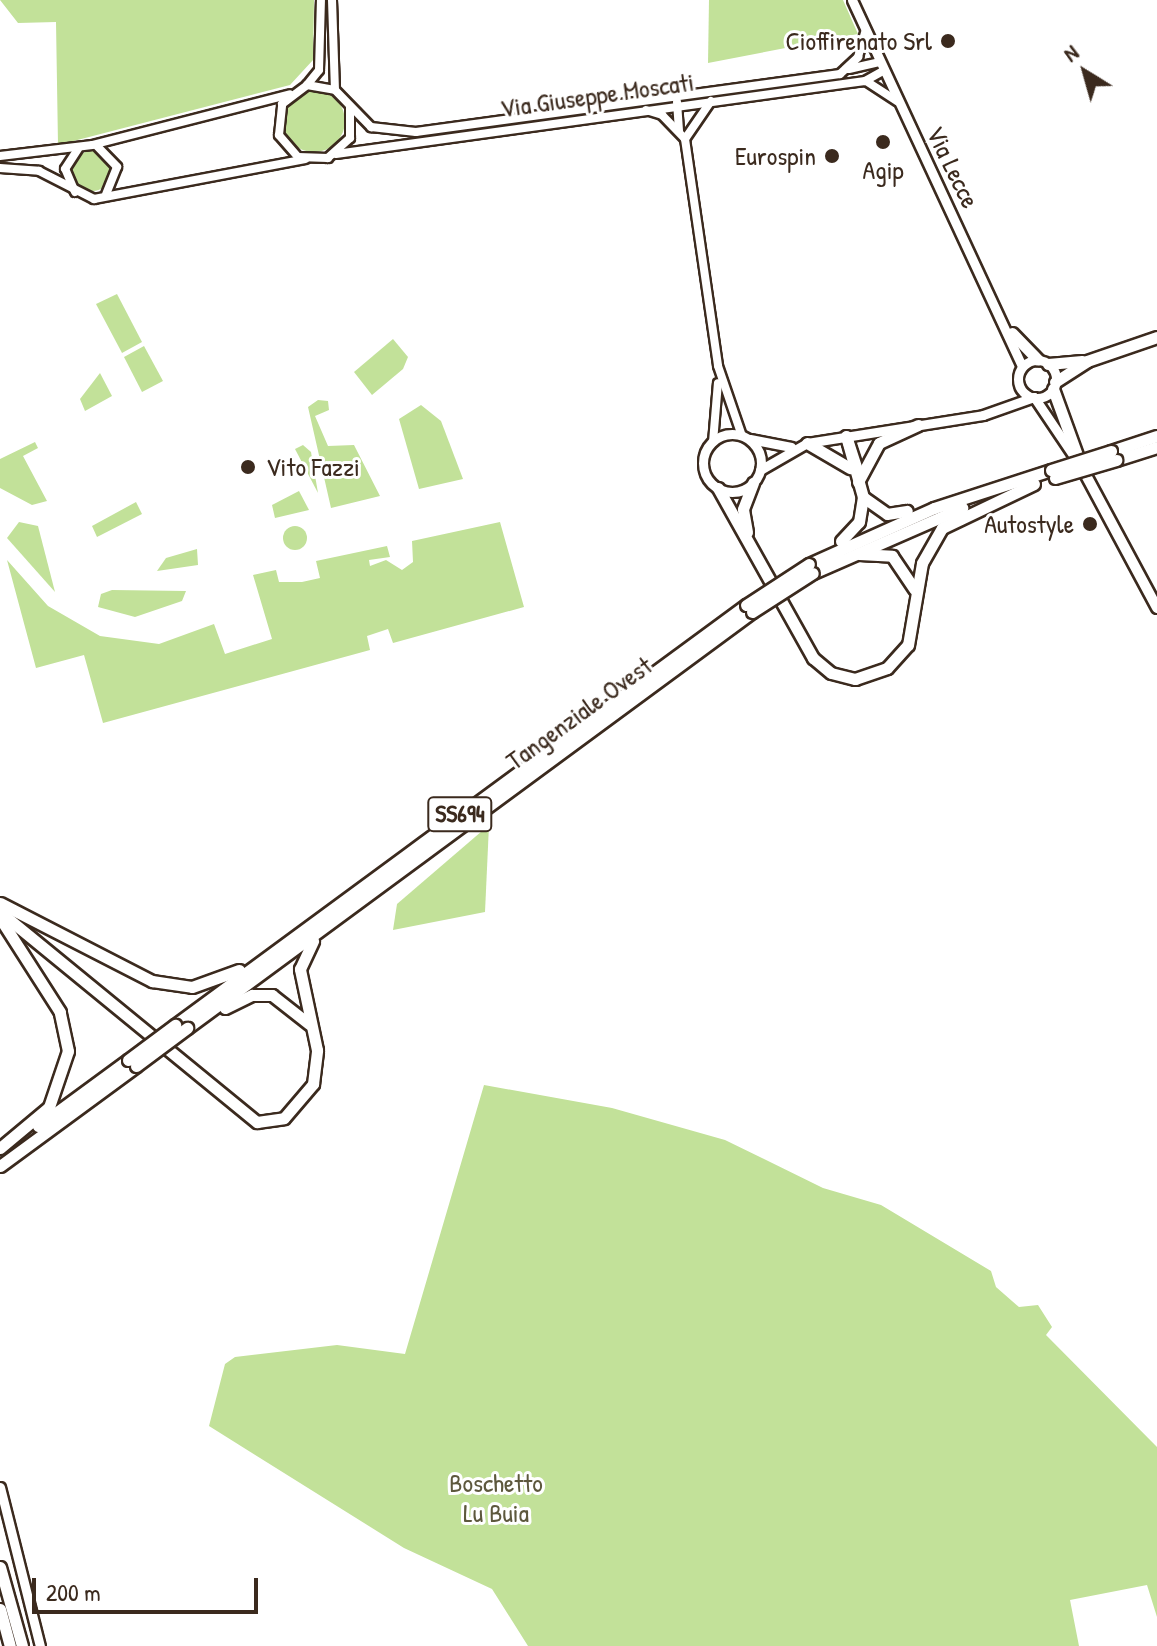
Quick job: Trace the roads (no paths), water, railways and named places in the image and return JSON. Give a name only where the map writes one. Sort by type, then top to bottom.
[{"type":"highway","points":[[1012,333],[1043,362],[1087,361]]},
{"type":"highway","points":[[1081,466],[1054,385],[1087,361],[1157,337]]},
{"type":"highway","points":[[858,482],[879,443],[918,425]]},
{"type":"highway","points":[[1115,453],[1157,433]]},
{"type":"highway","points":[[846,436],[852,470],[858,482]]},
{"type":"highway","points":[[813,569],[854,531],[863,497],[846,436]]},
{"type":"highway","points":[[807,443],[852,470]]},
{"type":"highway","name":"Tangenziale Ovest","points":[[184,1029],[326,913],[749,609],[866,535],[1014,481],[1053,474],[1115,453],[1157,447]]},
{"type":"highway","name":"Tangenziale Ovest","points":[[813,569],[919,523],[1034,484],[1053,474]]},
{"type":"highway","points":[[863,497],[896,515],[1014,481]]},
{"type":"highway","points":[[751,544],[743,509],[753,483]]},
{"type":"highway","points":[[718,488],[813,658],[839,676],[873,675],[899,658],[912,636],[925,554],[942,528],[1034,484]]},
{"type":"highway","points":[[813,569],[869,552],[886,554],[907,568],[916,596]]},
{"type":"highway","name":"Tangenziale Ovest","points":[[0,1154],[136,1064],[749,609]]},
{"type":"highway","points":[[0,912],[247,1118],[275,1121],[302,1103],[317,1063],[300,977],[306,948],[420,855]]},
{"type":"highway","points":[[0,903],[140,977],[192,987],[232,974],[326,913]]},
{"type":"highway","points":[[0,918],[60,1012],[68,1051],[49,1107],[0,1148]]},
{"type":"highway","points":[[184,1029],[235,1001],[262,994],[292,1005],[312,1028]]},
{"type":"highway","name":"Tangenziale Ovest","points":[[0,1166],[136,1064]]},
{"type":"highway","points":[[0,1567],[22,1646]]},
{"type":"highway","points":[[0,1609],[10,1646]]},
{"type":"main road","name":"Via Lecce","points":[[852,0],[898,102],[1012,333],[1022,367]]},
{"type":"main road","points":[[794,447],[746,437],[713,442],[704,469],[718,488],[753,483],[760,470],[794,447],[807,443],[983,415],[1034,397],[1054,385],[1043,362],[1022,367],[1019,385],[1005,405],[983,415]]},
{"type":"main road","points":[[1019,385],[1034,397],[1081,466],[1157,608]]},
{"type":"main road","points":[[746,437],[760,470]]},
{"type":"main road","points":[[0,1487],[40,1646]]},
{"type":"street","points":[[0,156],[79,148],[290,94],[307,85],[319,70],[321,0]]},
{"type":"street","points":[[307,85],[335,90],[332,0]]},
{"type":"street","points":[[849,69],[865,32]]},
{"type":"street","name":"Via Giuseppe Moscati","points":[[335,90],[362,122],[395,133],[865,81],[881,66]]},
{"type":"street","name":"Via Giuseppe Moscati","points":[[0,168],[39,171],[75,193],[105,195],[335,154],[642,109],[849,69],[881,66]]},
{"type":"street","points":[[865,81],[898,102]]},
{"type":"street","points":[[290,94],[278,114],[279,135],[306,159]]},
{"type":"street","points":[[685,139],[690,126],[715,99]]},
{"type":"street","points":[[680,102],[690,126]]},
{"type":"street","points":[[679,131],[680,102]]},
{"type":"street","points":[[335,154],[353,128],[350,107]]},
{"type":"street","points":[[642,109],[679,131],[685,139],[718,366],[713,442]]},
{"type":"street","points":[[92,145],[105,149],[117,167],[105,195]]},
{"type":"street","points":[[75,193],[65,169],[79,148]]},
{"type":"street","points":[[718,366],[746,437]]},
{"type":"place","name":"Cioffirenato Srl","points":[[948,41]]},
{"type":"place","name":"Agip","points":[[883,142]]},
{"type":"place","name":"Eurospin","points":[[832,156]]},
{"type":"place","name":"Vito Fazzi","points":[[248,467]]},
{"type":"place","name":"Autostyle","points":[[1090,524]]},
{"type":"park label","name":"Boschetto Lu Buia","points":[[496,1498]]}]
